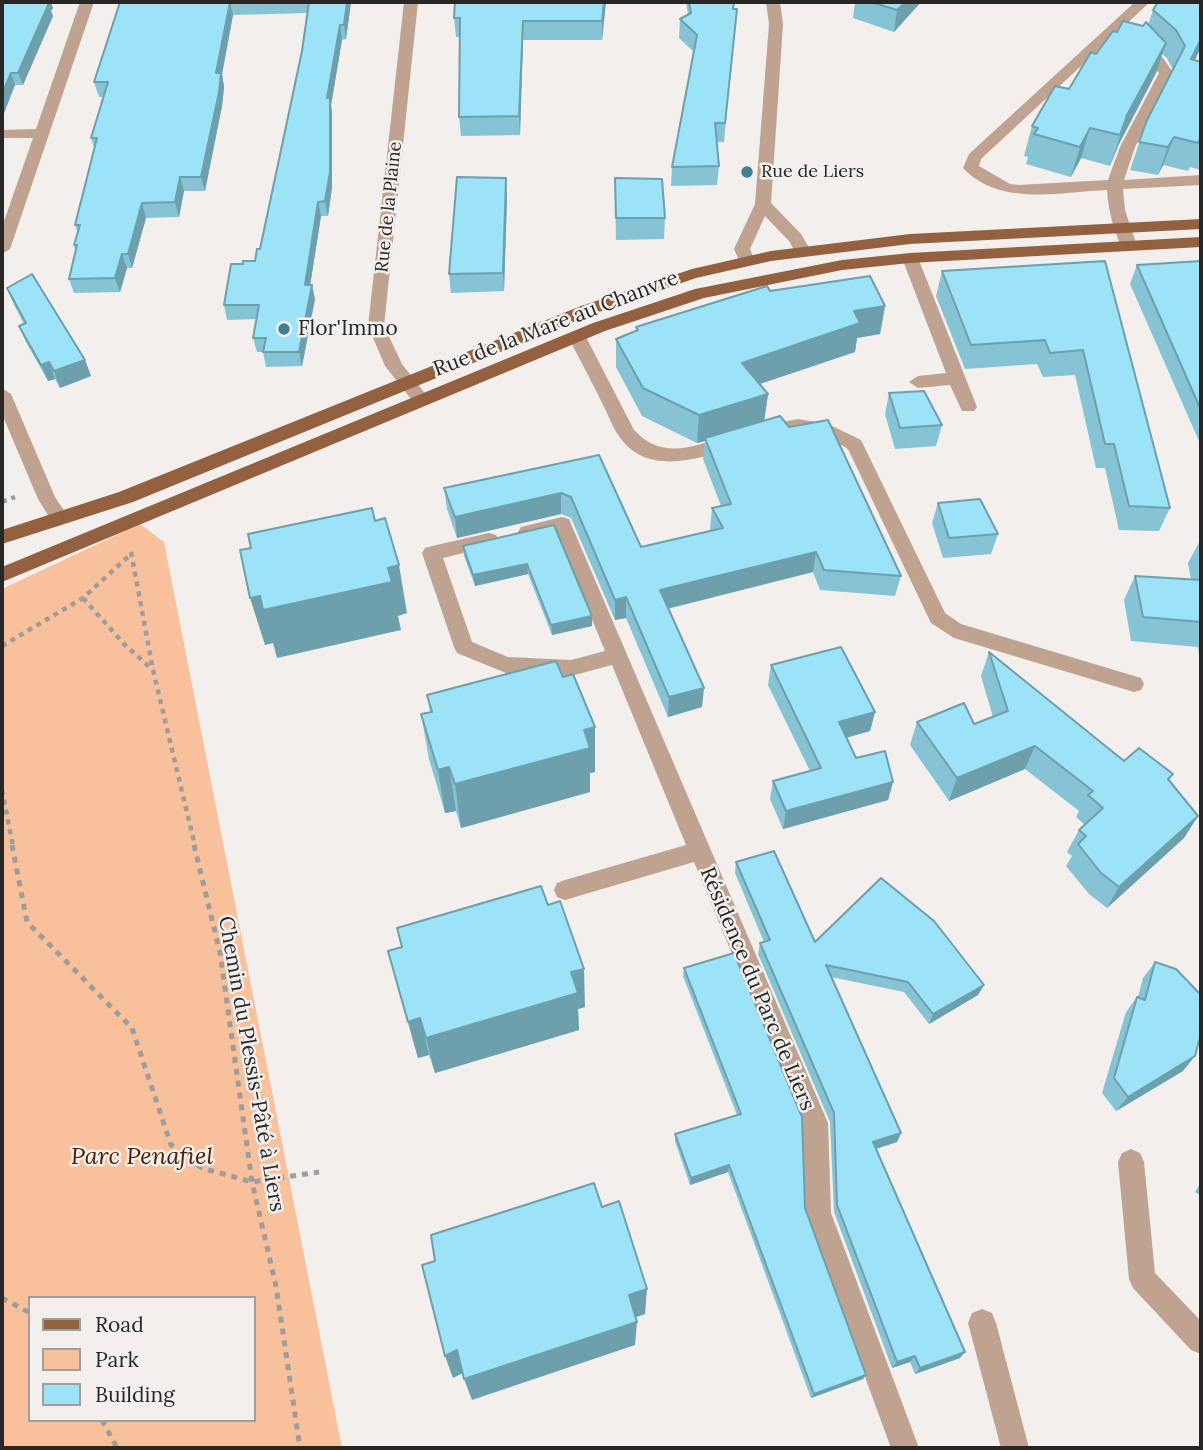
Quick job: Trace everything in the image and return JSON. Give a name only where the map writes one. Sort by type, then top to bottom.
[{"type":"main road","points":[[701,293],[715,282],[749,266],[910,239],[1201,224]]},
{"type":"main road","name":"Rue de la Mare au Chanvre","points":[[2,575],[577,337],[648,309],[701,293],[842,265],[910,258],[1201,242]]},
{"type":"main road","points":[[804,256],[842,265]]},
{"type":"main road","name":"Rue de la Mare au Chanvre","points":[[2,537],[126,497],[640,290],[749,266]]},
{"type":"street","points":[[2,249],[87,2]]},
{"type":"street","name":"Rue de la Plaine","points":[[411,2],[376,326],[394,366],[421,400]]},
{"type":"street","points":[[749,266],[742,250],[763,204],[776,23],[773,2]]},
{"type":"street","points":[[1143,2],[974,157],[971,168],[1006,188],[1018,190],[1201,180]]},
{"type":"street","points":[[1119,25],[1160,63],[1166,73],[1127,150],[1114,185],[1118,213],[1129,246]]},
{"type":"street","points":[[2,134],[41,133]]},
{"type":"street","points":[[763,204],[795,238],[804,256]]},
{"type":"street","points":[[910,258],[968,407]]},
{"type":"street","points":[[577,337],[627,433],[637,444],[657,453],[681,456],[692,455],[783,424],[811,426],[834,432],[855,445],[939,618],[954,631],[1134,684]]},
{"type":"street","points":[[918,382],[956,378]]},
{"type":"street","points":[[2,394],[47,499],[60,518]]},
{"type":"street","name":"Résidence du Parc de Liers","points":[[617,656],[571,668],[506,665],[464,647],[432,553],[562,524],[815,1124],[818,1213],[905,1448]]},
{"type":"street","points":[[565,890],[698,850]]},
{"type":"street","points":[[1131,1162],[1142,1279],[1201,1340]]},
{"type":"street","points":[[982,1323],[1015,1448]]},
{"type":"path","name":"Chemin du Plessis-Pâté à Liers","points":[[112,528],[131,554],[153,670],[220,954],[252,1182],[276,1286],[300,1448]]},
{"type":"path","points":[[2,646],[83,598],[131,554]]},
{"type":"path","points":[[83,598],[125,645],[153,670]]},
{"type":"path","points":[[2,790],[27,922],[132,1028],[172,1145],[202,1168],[252,1182],[319,1172]]},
{"type":"path","points":[[2,1298],[28,1312]]},
{"type":"path","points":[[103,1422],[117,1448]]},
{"type":"green space","name":"Parc Penafiel","points":[[140,524],[164,542],[342,1448],[2,1448],[2,589]]},
{"type":"building","points":[[2,2],[49,3],[18,73],[11,73],[2,94]]},
{"type":"building","points":[[120,2],[230,2],[216,73],[221,73],[219,92],[201,177],[180,177],[175,202],[142,203],[128,254],[122,254],[115,278],[69,279],[80,225],[75,225],[97,138],[91,138],[108,82],[94,82]]},
{"type":"building","points":[[309,2],[347,2],[344,25],[340,25],[327,98],[330,98],[330,172],[325,201],[318,202],[305,285],[312,285],[299,352],[263,352],[266,338],[253,338],[259,305],[224,305],[231,264],[255,261],[257,249],[260,249],[302,51]]},
{"type":"building","points":[[455,2],[604,2],[602,21],[523,21],[519,116],[459,117],[460,18],[454,18]]},
{"type":"building","points":[[689,2],[734,2],[733,9],[737,9],[725,123],[715,123],[719,166],[672,167],[697,35],[680,19],[691,13]]},
{"type":"building","points":[[871,2],[906,2],[897,10]]},
{"type":"building","points":[[1158,2],[1201,2],[1201,39],[1191,59],[1201,62],[1201,139],[1198,143],[1174,137],[1168,147],[1139,142],[1147,120],[1185,46],[1176,30],[1153,10]]},
{"type":"building","points":[[1123,21],[1143,26],[1146,22],[1166,43],[1127,115],[1120,135],[1090,128],[1080,147],[1034,134],[1038,128],[1032,126],[1055,86],[1069,89],[1091,52],[1096,54],[1113,31],[1117,32]]},
{"type":"building","points":[[457,177],[506,178],[503,273],[449,274]]},
{"type":"building","points":[[615,178],[662,179],[665,218],[616,218]]},
{"type":"building","points":[[1105,261],[1170,508],[1129,506],[1114,444],[1105,444],[1083,350],[1050,353],[1045,340],[971,345],[942,271]]},
{"type":"building","points":[[1201,261],[1201,410],[1137,265]]},
{"type":"building","points":[[32,274],[85,360],[54,371],[49,362],[41,365],[19,326],[26,323],[7,288]]},
{"type":"building","points":[[870,276],[885,306],[854,311],[860,323],[742,363],[768,394],[699,415],[643,388],[616,339],[638,330],[636,327],[767,286],[770,291]]},
{"type":"building","points":[[924,391],[942,425],[900,428],[889,393]]},
{"type":"building","points":[[780,416],[789,427],[828,420],[901,576],[824,570],[816,552],[660,590],[704,688],[669,697],[626,597],[615,600],[571,497],[561,493],[455,517],[444,488],[599,455],[641,547],[723,528],[712,508],[731,504],[705,438]]},
{"type":"building","points":[[980,499],[998,534],[949,538],[938,503]]},
{"type":"building","points":[[372,508],[375,521],[385,518],[399,565],[388,568],[392,582],[263,610],[260,596],[250,598],[240,550],[251,548],[248,534]]},
{"type":"building","points":[[554,525],[592,616],[551,625],[527,564],[473,575],[463,546]]},
{"type":"building","points":[[1135,576],[1201,580],[1201,622],[1143,617]]},
{"type":"building","points":[[841,647],[875,712],[839,722],[856,758],[885,751],[893,782],[786,811],[773,781],[821,768],[771,665]]},
{"type":"building","points":[[989,652],[1124,761],[1139,748],[1173,774],[1168,779],[1198,816],[1119,887],[1101,873],[1078,844],[1086,836],[1079,830],[1103,808],[1088,795],[1093,791],[1035,746],[957,778],[917,722],[964,703],[974,724],[1008,711]]},
{"type":"building","points":[[556,661],[563,677],[573,674],[595,727],[584,730],[590,748],[455,784],[449,767],[438,770],[421,714],[432,712],[427,695]]},
{"type":"building","points":[[774,851],[815,942],[881,878],[934,921],[984,985],[933,1014],[908,982],[826,965],[901,1133],[873,1142],[965,1352],[920,1368],[915,1356],[897,1362],[837,1205],[834,1113],[760,943],[770,940],[736,862]]},
{"type":"building","points":[[541,886],[548,905],[560,901],[584,969],[571,972],[578,993],[426,1038],[420,1018],[408,1022],[388,951],[402,947],[397,928]]},
{"type":"building","points":[[734,953],[802,1117],[805,1208],[866,1375],[814,1394],[729,1165],[691,1178],[675,1134],[741,1114],[684,968]]},
{"type":"building","points":[[1155,962],[1176,969],[1201,995],[1201,1033],[1195,1056],[1128,1097],[1114,1078],[1137,997],[1145,1000]]},
{"type":"building","points":[[594,1183],[602,1207],[619,1201],[647,1289],[629,1295],[637,1322],[464,1379],[457,1350],[445,1356],[422,1265],[435,1261],[431,1235]]},
{"type":"place","name":"Rue de Liers","points":[[747,172]]},
{"type":"place","name":"Flor'Immo","points":[[284,329]]}]
